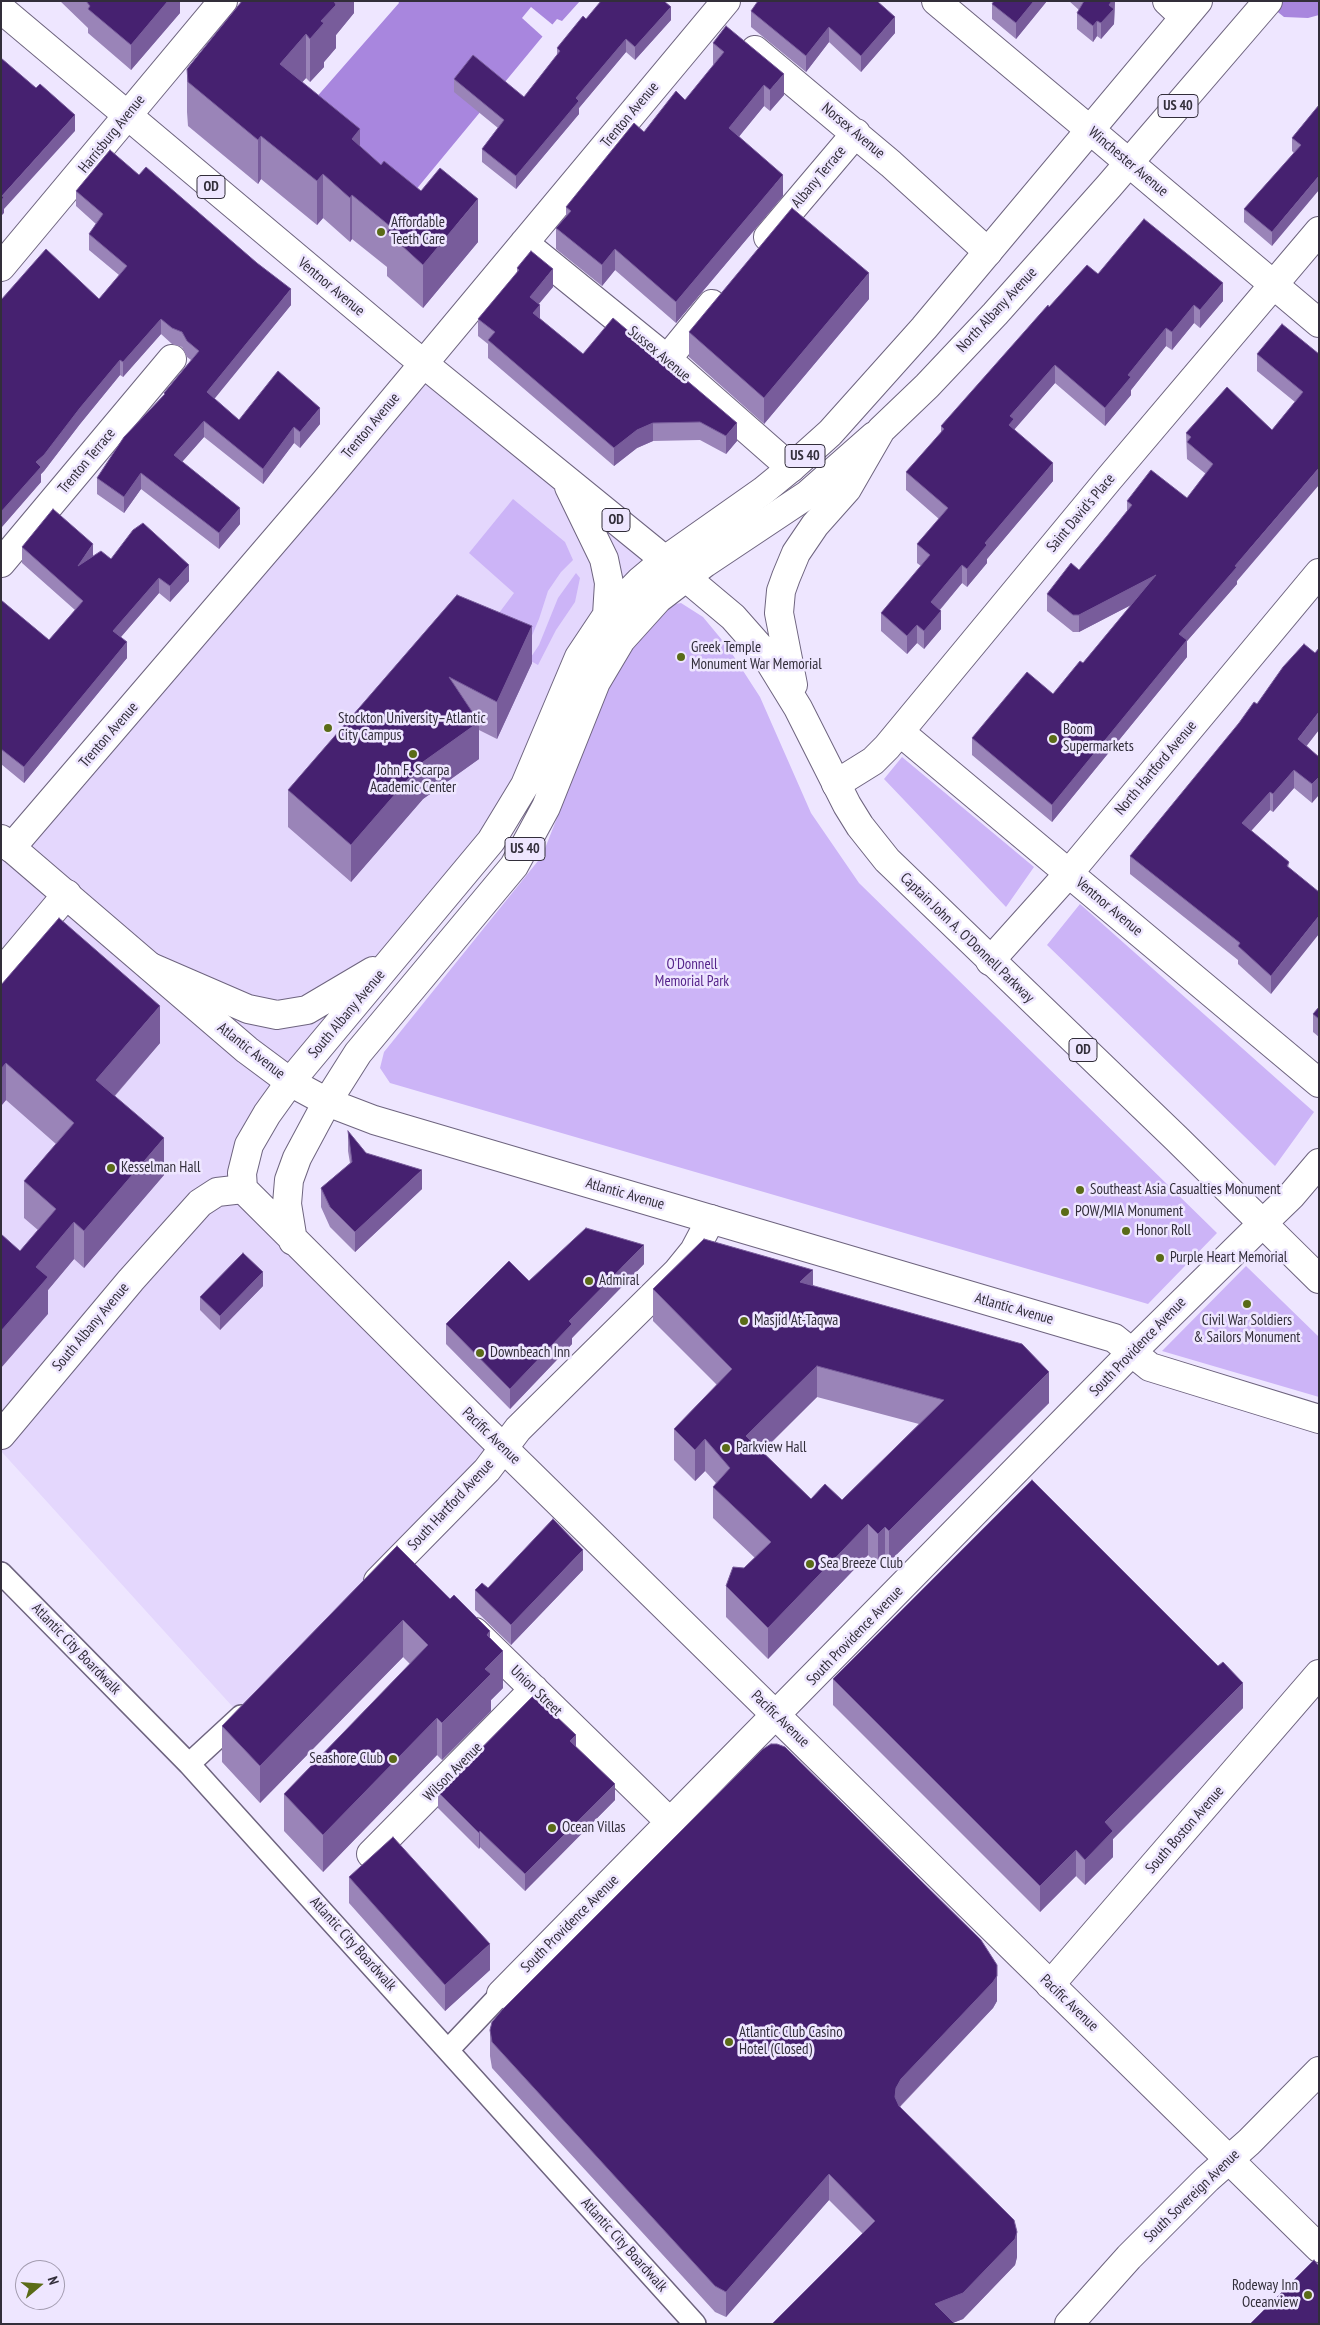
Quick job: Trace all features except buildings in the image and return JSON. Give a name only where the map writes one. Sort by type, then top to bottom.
[{"type":"main road","name":"Harrisburg Avenue","points":[[1,267],[223,1]]},
{"type":"main road","name":"Winchester Avenue","points":[[936,1],[1319,323]]},
{"type":"main road","name":"North Albany Avenue","points":[[686,577],[807,495],[842,466],[927,386],[1130,163],[1267,2]]},
{"type":"main road","name":"US 40","points":[[665,560],[791,468],[843,419],[924,328],[1090,130],[1183,7]]},
{"type":"main road","name":"Ventnor Avenue","points":[[1,10],[422,363],[665,560]]},
{"type":"main road","name":"Norsex Avenue","points":[[726,20],[856,133],[988,252]]},
{"type":"main road","name":"Trenton Avenue","points":[[6,844],[318,490],[524,243],[726,20]]},
{"type":"main road","name":"Albany Terrace","points":[[749,260],[856,133]]},
{"type":"main road","name":"Saint David's Place","points":[[836,784],[873,761],[900,732],[1108,480],[1319,232]]},
{"type":"main road","name":"Sussex Avenue","points":[[524,243],[666,359],[791,468]]},
{"type":"main road","points":[[666,359],[730,283]]},
{"type":"main road","name":"Trenton Terrace","points":[[1,563],[172,359]]},
{"type":"main road","points":[[798,708],[781,627],[781,591],[796,553],[815,525],[847,489],[881,430]]},
{"type":"main road","points":[[567,481],[604,559],[609,583],[607,615]]},
{"type":"main road","name":"Captain John A. O'Donnell Parkway","points":[[665,560],[716,602],[750,634],[775,668],[798,708],[836,784],[872,843],[900,874],[1170,1132],[1319,1279]]},
{"type":"main road","name":"South Albany Avenue","points":[[1,1435],[131,1280],[200,1203],[217,1192],[243,1189],[242,1174],[249,1145],[266,1114],[290,1082],[473,864],[505,820],[526,785],[579,657],[607,615],[665,560]]},
{"type":"main road","name":"North Hartford Avenue","points":[[990,961],[1068,873],[1319,573]]},
{"type":"main road","name":"US 40","points":[[327,1102],[358,1053],[514,866],[540,820],[584,708],[608,661],[638,620],[658,598],[686,577]]},
{"type":"main road","name":"Ventnor Avenue","points":[[900,732],[1319,1083]]},
{"type":"main road","name":"Atlantic Avenue","points":[[6,844],[67,894],[247,1050],[290,1082],[327,1102],[374,1120],[1114,1338],[1150,1367],[1319,1418]]},
{"type":"main road","points":[[1,973],[67,894]]},
{"type":"main road","points":[[151,967],[248,1009],[277,1015],[307,1010],[392,960]]},
{"type":"main road","points":[[293,1241],[287,1204],[289,1180],[297,1158],[327,1102]]},
{"type":"main road","name":"South Providence Avenue","points":[[500,1994],[671,1823],[1132,1352],[1290,1196],[1319,1164]]},
{"type":"main road","name":"Pacific Avenue","points":[[243,1189],[293,1241],[1319,2248]]},
{"type":"main road","name":"South Hartford Avenue","points":[[359,1599],[487,1470],[518,1429],[677,1272],[694,1251],[712,1220]]},
{"type":"main road","points":[[400,1558],[422,1579]]},
{"type":"main road","name":"Union Street","points":[[457,1614],[671,1823]]},
{"type":"main road","name":"South Boston Avenue","points":[[1050,1985],[1319,1674]]},
{"type":"main road","name":"Wilson Avenue","points":[[371,1854],[534,1690]]},
{"type":"main road","points":[[241,1716],[262,1695]]},
{"type":"main road","name":"South Sovereign Avenue","points":[[1068,2324],[1129,2257],[1228,2160],[1249,2142],[1319,2071]]},
{"type":"street","name":"Atlantic City Boardwalk","points":[[1,1573],[189,1764],[695,2324]]},
{"type":"street","points":[[189,1764],[241,1716]]},
{"type":"street","name":"South Providence Avenue","points":[[448,2049],[500,1994]]},
{"type":"shaded area","points":[[398,1],[580,1],[562,21],[557,19],[400,209],[300,116],[399,3]]},
{"type":"shaded area","points":[[1264,1],[1319,1],[1319,15],[1308,18],[1284,17]]},
{"type":"shaded area","points":[[422,363],[665,560],[525,785],[332,1031],[242,1173],[504,1447],[241,1716],[1,1451],[1,839]]},
{"type":"green space","points":[[513,499],[565,542],[573,560],[561,572],[548,591],[528,645],[484,633],[514,593],[469,553]]},
{"type":"green space","points":[[576,573],[580,578],[575,602],[556,630],[538,665],[529,660],[539,645],[558,598]]},
{"type":"green space","name":"O'Donnell Memorial Park","points":[[681,603],[703,617],[727,646],[760,697],[811,813],[859,883],[1217,1233],[1148,1304],[390,1083],[380,1068],[384,1052],[542,856],[616,668],[654,619],[670,605]]},
{"type":"green space","points":[[902,757],[1034,867],[1006,907],[884,779]]},
{"type":"green space","points":[[1080,904],[1314,1112],[1275,1166],[1047,945]]},
{"type":"green space","points":[[1246,1266],[1319,1337],[1319,1397],[1162,1351]]},
{"type":"pier","points":[[531,7],[553,25],[543,37],[522,18]]},
{"type":"place","name":"Affordable Teeth Care","points":[[381,232]]},
{"type":"place","name":"Greek Temple Monument War Memorial","points":[[681,657]]},
{"type":"place","name":"Stockton University–Atlantic City Campus","points":[[328,728]]},
{"type":"place","name":"Boom Supermarkets","points":[[1053,739]]},
{"type":"place","name":"John F. Scarpa Academic Center","points":[[413,754]]},
{"type":"place","name":"Kesselman Hall","points":[[111,1168]]},
{"type":"place","name":"Southeast Asia Casualties Monument","points":[[1080,1190]]},
{"type":"place","name":"POW/MIA Monument","points":[[1065,1212]]},
{"type":"place","name":"Honor Roll","points":[[1126,1231]]},
{"type":"place","name":"Purple Heart Memorial","points":[[1160,1258]]},
{"type":"place","name":"Admiral","points":[[589,1281]]},
{"type":"place","name":"Civil War Soldiers & Sailors Monument","points":[[1247,1304]]},
{"type":"place","name":"Masjid At-Taqwa","points":[[744,1321]]},
{"type":"place","name":"Downbeach Inn","points":[[480,1353]]},
{"type":"place","name":"Parkview Hall","points":[[726,1448]]},
{"type":"place","name":"Sea Breeze Club","points":[[810,1564]]},
{"type":"place","name":"Seashore Club","points":[[393,1759]]},
{"type":"place","name":"Ocean Villas","points":[[552,1828]]},
{"type":"place","name":"Atlantic Club Casino Hotel (Closed)","points":[[729,2042]]},
{"type":"place","name":"Rodeway Inn Oceanview","points":[[1308,2295]]}]
